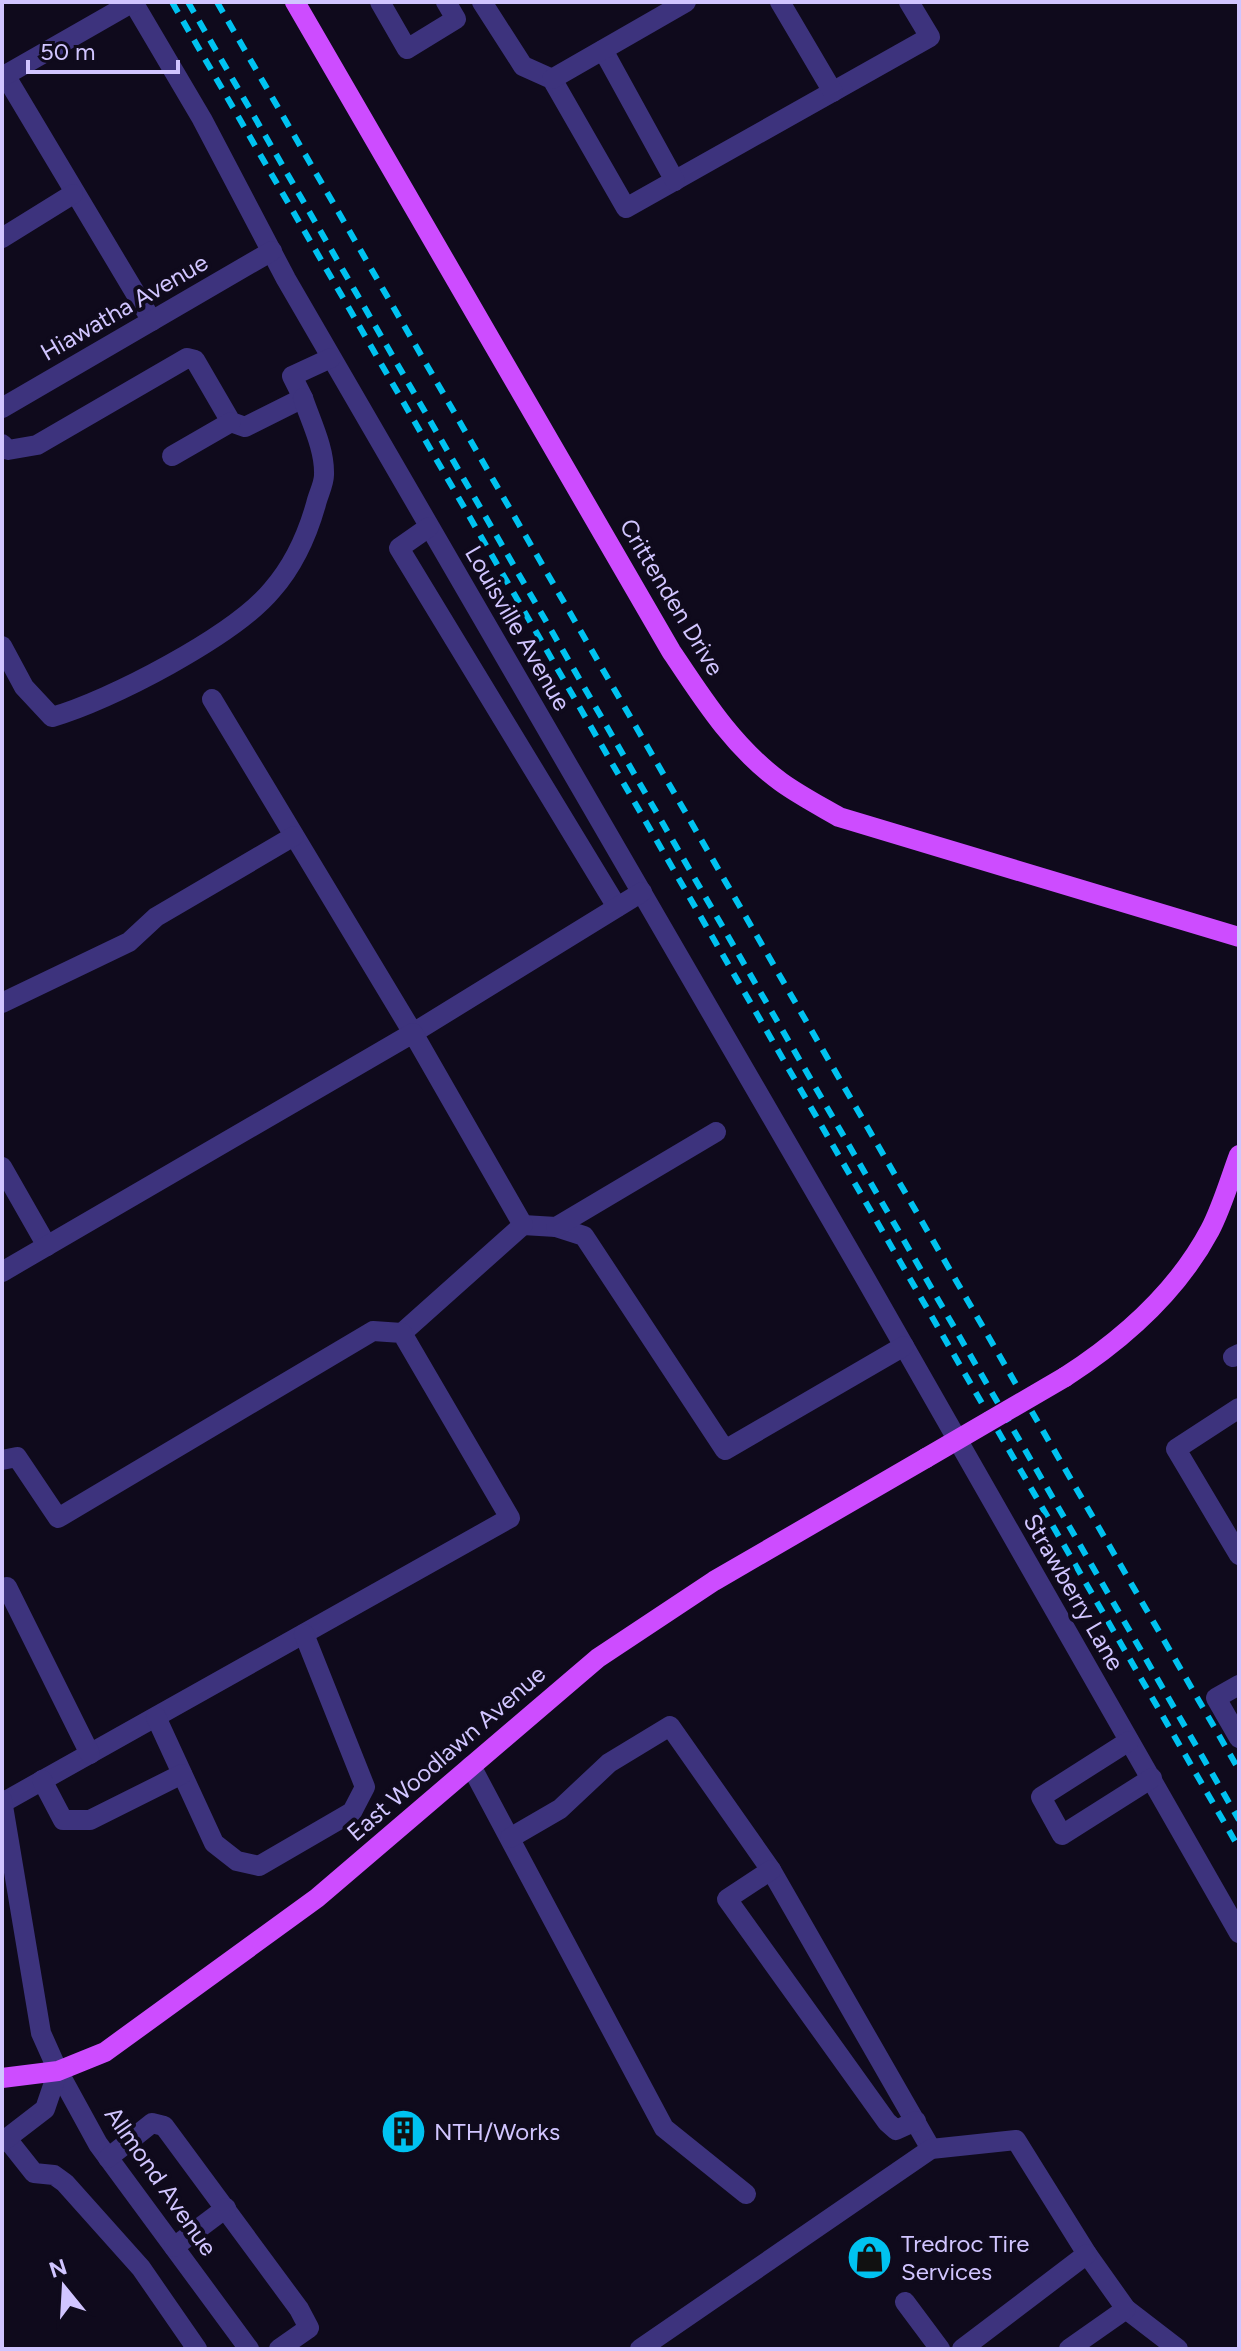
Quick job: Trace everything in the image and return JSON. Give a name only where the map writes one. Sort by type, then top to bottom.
[{"type":"main road","name":"Crittenden Drive","points":[[295,2],[671,651],[717,720],[748,755],[782,783],[839,817],[1239,937]]},
{"type":"main road","name":"East Woodlawn Avenue","points":[[2,2078],[58,2071],[105,2052],[317,1898],[545,1700],[655,1617],[1065,1377],[1128,1331],[1174,1283],[1211,1228],[1239,1155]]},
{"type":"street","points":[[133,2],[4,76],[152,321]]},
{"type":"street","name":"Louisville Avenue","points":[[133,2],[202,119],[331,358],[864,1276]]},
{"type":"street","points":[[380,2],[407,49],[456,19],[446,2]]},
{"type":"street","points":[[482,2],[523,66],[552,79],[626,208],[930,37],[909,2]]},
{"type":"street","points":[[552,79],[686,2]]},
{"type":"street","points":[[780,2],[833,92]]},
{"type":"street","points":[[603,50],[675,181]]},
{"type":"street","points":[[2,238],[73,194]]},
{"type":"street","name":"Hiawatha Avenue","points":[[2,408],[272,251]]},
{"type":"street","points":[[4,450],[37,445],[187,358],[195,360],[231,422],[245,427],[303,398]]},
{"type":"street","points":[[2,646],[24,687],[52,717],[83,709],[160,669],[215,637],[270,593],[295,560],[324,475],[320,449],[292,376],[331,358]]},
{"type":"street","points":[[172,456],[231,422]]},
{"type":"street","points":[[429,527],[399,548],[617,907]]},
{"type":"street","points":[[212,699],[413,1033],[523,1225]]},
{"type":"street","points":[[2,1003],[129,942],[156,917],[294,836]]},
{"type":"street","points":[[2,1272],[413,1033],[642,892]]},
{"type":"street","points":[[556,1227],[716,1132]]},
{"type":"street","points":[[2,1167],[47,1246]]},
{"type":"street","points":[[2,1460],[17,1457],[58,1518],[373,1331],[402,1333],[523,1225],[556,1227],[584,1236],[725,1450],[904,1346]]},
{"type":"street","name":"Strawberry Lane","points":[[864,1276],[1239,1933]]},
{"type":"street","points":[[2,1802],[510,1518],[402,1333]]},
{"type":"street","points":[[1239,1408],[1176,1449],[1239,1555]]},
{"type":"street","points":[[7,1587],[90,1754]]},
{"type":"street","points":[[156,1717],[214,1843],[237,1861],[259,1866],[352,1812],[365,1787],[304,1634]]},
{"type":"street","points":[[1239,1685],[1216,1698],[1239,1738]]},
{"type":"street","points":[[510,1838],[560,1809],[609,1763],[670,1726],[771,1870],[931,2149]]},
{"type":"street","points":[[1129,1741],[1041,1797],[1062,1835],[1152,1778]]},
{"type":"street","points":[[471,1766],[664,2128],[746,2194]]},
{"type":"street","points":[[42,1780],[63,1820],[90,1820],[182,1774]]},
{"type":"street","name":"Allmond Avenue","points":[[2,1802],[10,1889],[41,2033],[58,2071],[108,2158],[249,2349]]},
{"type":"street","points":[[771,1870],[727,1899],[887,2122],[896,2130],[916,2121]]},
{"type":"street","points":[[58,2071],[45,2109],[4,2140],[34,2173],[54,2175],[65,2183],[141,2268],[197,2349]]},
{"type":"street","points":[[108,2158],[152,2123],[164,2126],[299,2309],[309,2328],[279,2349]]},
{"type":"street","points":[[640,2349],[931,2149],[1016,2140],[1087,2254],[1126,2309],[1178,2349]]},
{"type":"street","points":[[174,2247],[226,2208]]},
{"type":"street","points":[[962,2349],[1087,2254]]},
{"type":"street","points":[[905,2302],[940,2349]]},
{"type":"street","points":[[1069,2349],[1126,2309]]},
{"type":"railway","points":[[172,2],[1239,1848]]},
{"type":"railway","points":[[188,2],[1239,1820]]},
{"type":"railway","points":[[217,2],[1239,1770]]},
{"type":"place","name":"NTH/Works","points":[[403,2131]]},
{"type":"place","name":"Tredroc Tire Services","points":[[870,2257]]}]
